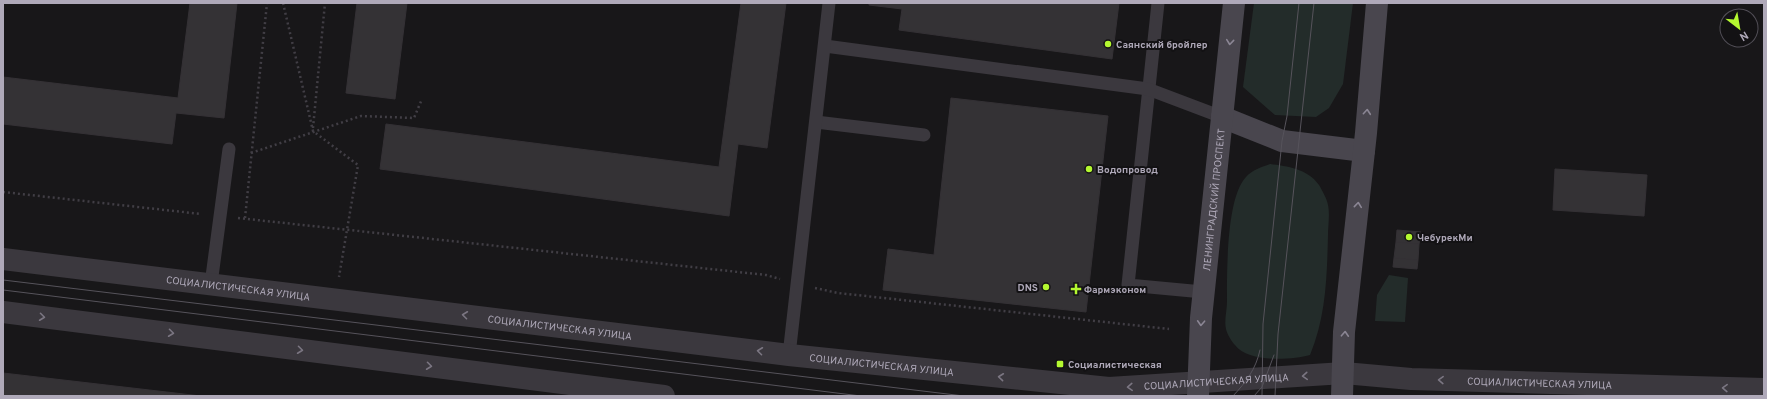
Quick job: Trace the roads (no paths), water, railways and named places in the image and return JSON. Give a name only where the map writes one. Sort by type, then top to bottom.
[{"type":"main road","name":"ЛЕНИНГРАДСКИЙ ПРОСПЕКТ","points":[[1197,390],[1203,292],[1234,3]]},
{"type":"main road","points":[[1342,396],[1344,373],[1344,332],[1364,151],[1377,3]]},
{"type":"main road","points":[[1222,117],[1282,141],[1364,151]]},
{"type":"street","name":"СОЦИАЛИСТИЧЕСКАЯ УЛИЦА","points":[[3,259],[789,355],[1109,388],[1197,390],[1344,373],[1411,379],[1764,389]]},
{"type":"street","points":[[3,312],[664,396]]},
{"type":"lane","points":[[789,355],[829,3]]},
{"type":"lane","points":[[1158,3],[1128,285],[1203,292]]},
{"type":"lane","points":[[825,46],[1148,89],[1222,117]]},
{"type":"lane","points":[[816,122],[924,135]]},
{"type":"lane","points":[[211,284],[229,149]]},
{"type":"tram line","points":[[1262,396],[1263,324],[1282,141],[1287,116],[1299,3]]},
{"type":"tram line","points":[[1275,396],[1278,334],[1314,3]]},
{"type":"tram line","points":[[3,280],[964,396]]},
{"type":"tram line","points":[[3,290],[861,396]]},
{"type":"tram line","points":[[1233,396],[1250,375],[1260,350]]},
{"type":"tram line","points":[[1254,396],[1262,387],[1274,355]]},
{"type":"place","name":"Саянский бройлер","points":[[1108,44]]},
{"type":"place","name":"Водопровод","points":[[1089,169]]},
{"type":"place","name":"ЧебурекМи","points":[[1409,237]]},
{"type":"place","name":"DNS","points":[[1046,287]]},
{"type":"place","name":"Фармэконом","points":[[1076,289]]},
{"type":"place","name":"Социалистическая","points":[[1060,364]]}]
